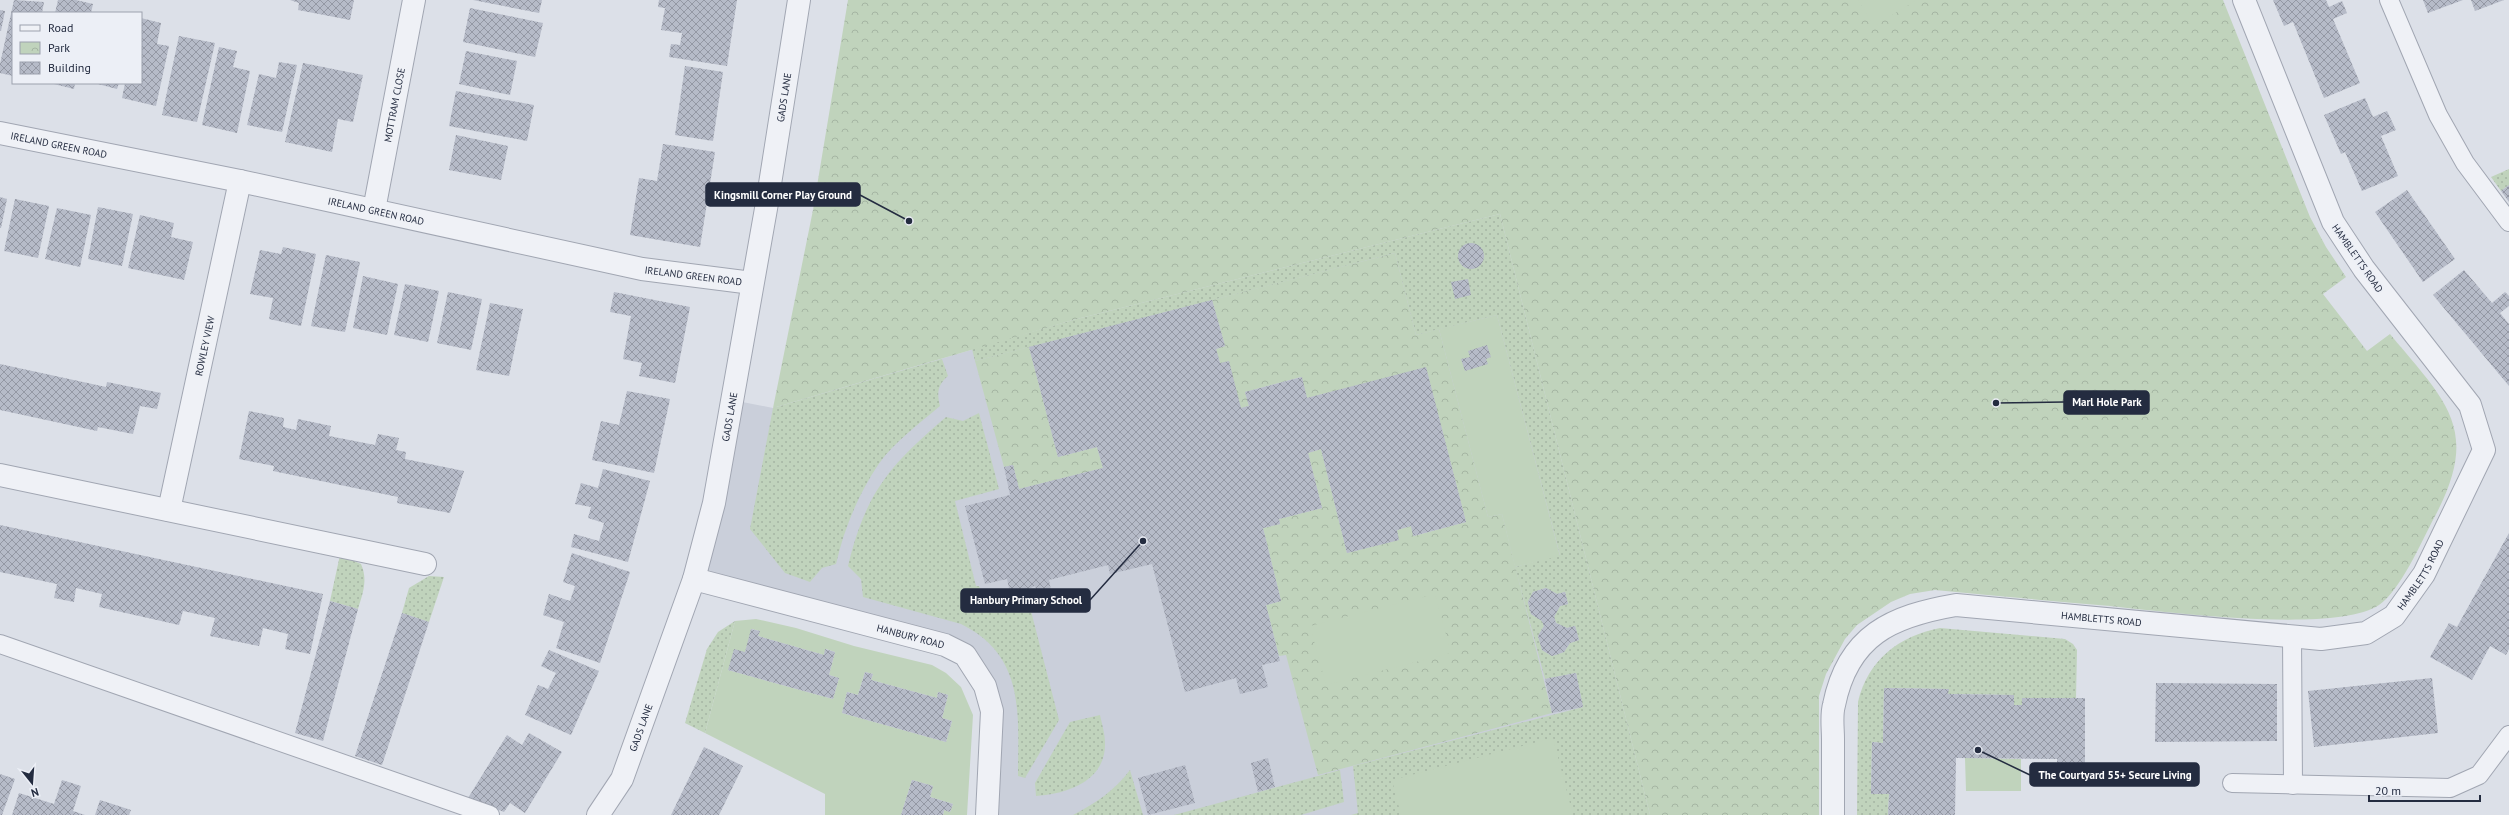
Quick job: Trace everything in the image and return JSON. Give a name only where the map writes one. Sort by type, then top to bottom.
[{"type":"street","name":"MOTTRAM CLOSE","points":[[374,210],[414,0]]},
{"type":"street","name":"GADS LANE","points":[[598,815],[622,778],[694,579],[714,503],[752,282],[769,195],[799,0]]},
{"type":"street","name":"HAMBLETTS ROAD","points":[[1833,815],[1833,706],[1847,667],[1864,641],[1892,622],[1921,611],[1956,605],[2321,639],[2366,633],[2394,616],[2424,574],[2484,450],[2470,405],[2364,269],[2333,222],[2244,0]]},
{"type":"street","name":"IRELAND GREEN ROAD","points":[[0,133],[240,181],[642,269],[752,282]]},
{"type":"street","name":"ROWLEY VIEW","points":[[169,510],[240,181]]},
{"type":"street","points":[[0,475],[425,564]]},
{"type":"street","name":"HANBURY ROAD","points":[[694,579],[945,645],[965,655],[985,686],[992,711],[987,815]]},
{"type":"lane","points":[[2389,0],[2438,116],[2465,163],[2509,222]]},
{"type":"lane","points":[[2292,636],[2293,785]]},
{"type":"lane","points":[[0,644],[490,815]]},
{"type":"lane","points":[[2232,783],[2450,788],[2480,775],[2509,735]]},
{"type":"shaded area","points":[[1500,214],[1650,815],[987,815],[992,711],[965,655],[694,579],[732,400],[773,408],[1073,320]]},
{"type":"green space","points":[[848,0],[2223,0],[2310,217],[2326,247],[2346,277],[2323,294],[2367,351],[2390,334],[2427,379],[2441,399],[2451,418],[2456,439],[2455,461],[2448,487],[2417,552],[2395,589],[2379,605],[2357,614],[2326,618],[2290,620],[2249,619],[1935,590],[1910,594],[1891,602],[1857,625],[1845,639],[1826,674],[1819,696],[1819,815],[1650,815],[1500,214],[1073,320],[773,408],[813,210]]},
{"type":"green space","points":[[1858,0],[1917,0],[1874,26]]},
{"type":"green space","points":[[2509,169],[2509,185],[2501,191],[2491,177]]},
{"type":"green space","points":[[1500,214],[1650,815],[1351,815],[1358,813],[1353,766],[1583,707],[1576,673],[1545,679],[1515,567],[1560,555],[1497,315],[1416,335],[1395,253],[975,361],[972,349],[1073,320]],"holes":[[[1546,588],[1557,594],[1565,592],[1568,604],[1560,606],[1554,617],[1556,623],[1567,628],[1575,626],[1579,640],[1570,643],[1564,652],[1552,656],[1542,650],[1538,636],[1544,626],[1542,621],[1531,614],[1528,602],[1533,592]]]},
{"type":"green space","points":[[1395,253],[1416,335],[1439,329],[1488,517],[1502,514],[1552,713],[1318,775],[1286,655],[1279,656],[1266,605],[1281,601],[1263,528],[1280,524],[1279,519],[1322,508],[1308,453],[1321,449],[1347,553],[1398,540],[1397,530],[1411,526],[1414,536],[1466,522],[1426,368],[1307,398],[1301,377],[1245,392],[1249,406],[1241,408],[1220,363],[1216,349],[1225,346],[1212,300]]},
{"type":"green space","points":[[1497,315],[1560,556],[1515,567],[1502,514],[1488,517],[1439,329]]},
{"type":"green space","points":[[1029,347],[1058,457],[1097,447],[1103,468],[1019,489],[1013,465],[1004,467],[975,361]]},
{"type":"green space","points":[[942,359],[948,376],[944,379],[940,386],[938,398],[940,406],[899,441],[878,465],[864,488],[852,513],[836,564],[822,568],[810,582],[785,573],[750,529],[773,408]]},
{"type":"green space","points":[[979,413],[999,489],[955,501],[976,586],[979,586],[981,592],[1031,611],[1059,720],[1025,778],[1018,776],[1018,731],[1014,689],[1008,670],[997,653],[982,637],[961,624],[863,597],[861,579],[848,566],[863,518],[882,482],[895,466],[926,434],[946,417],[963,421]]},
{"type":"green space","points":[[340,555],[361,564],[363,570],[364,586],[358,609],[330,601]]},
{"type":"green space","points":[[429,576],[444,577],[429,622],[402,613],[409,588]]},
{"type":"green space","points":[[1435,594],[1451,653],[1326,685],[1310,626]]},
{"type":"green space","points":[[756,619],[796,628],[854,646],[932,665],[946,673],[961,687],[973,715],[967,815],[943,815],[944,810],[950,812],[953,804],[930,797],[933,786],[912,780],[901,815],[825,815],[825,794],[705,733],[735,621]],"holes":[[[752,629],[760,631],[758,636],[824,655],[826,649],[835,652],[829,675],[839,678],[833,699],[728,670],[745,652]],[[865,672],[873,674],[871,680],[937,698],[938,692],[948,695],[942,718],[952,721],[946,742],[842,713],[847,692],[858,695]]]},
{"type":"green space","points":[[735,621],[705,733],[685,723],[707,649],[718,632]]},
{"type":"green space","points":[[1940,628],[2065,639],[2073,644],[2077,650],[2076,699],[2023,698],[2022,705],[2014,705],[2014,695],[1948,694],[1948,689],[1884,688],[1883,743],[1872,742],[1871,794],[1889,794],[1888,815],[1857,815],[1858,702],[1863,687],[1869,674],[1887,652],[1911,637]]},
{"type":"green space","points":[[1100,715],[1105,743],[1104,756],[1099,767],[1092,776],[1072,788],[1048,795],[1036,796],[1035,783],[1070,722]]},
{"type":"green space","points":[[1553,738],[1573,815],[1401,815],[1392,780]]},
{"type":"green space","points":[[1965,758],[2021,759],[2021,791],[1966,791]]},
{"type":"green space","points":[[1130,770],[1143,815],[1073,815],[1104,796],[1118,784]]},
{"type":"green space","points":[[1340,770],[1344,802],[1301,815],[1174,815]]},
{"type":"building","points":[[14,0],[44,2],[42,12],[12,12],[12,76],[0,73],[0,64]]},
{"type":"building","points":[[58,0],[76,0],[93,4],[91,12],[55,12]]},
{"type":"building","points":[[290,0],[354,0],[350,20],[298,10],[299,3]]},
{"type":"building","points":[[473,0],[542,0],[539,13]]},
{"type":"building","points":[[659,0],[737,0],[727,66],[669,57],[671,44],[680,45],[682,33],[661,30],[665,8],[658,7]]},
{"type":"building","points":[[2273,0],[2326,0],[2329,7],[2342,1],[2347,13],[2333,19],[2360,83],[2324,98],[2293,22],[2284,26]]},
{"type":"building","points":[[2423,0],[2463,0],[2428,13]]},
{"type":"building","points":[[2471,0],[2504,0],[2475,11]]},
{"type":"building","points":[[470,8],[543,23],[535,57],[463,42]]},
{"type":"building","points":[[0,10],[5,11],[1,31],[0,31]]},
{"type":"building","points":[[142,18],[161,23],[157,44],[169,46],[156,106],[122,98],[125,84],[142,84]]},
{"type":"building","points":[[179,36],[215,43],[197,122],[162,115]]},
{"type":"building","points":[[219,47],[237,51],[233,67],[250,71],[237,133],[202,125]]},
{"type":"building","points":[[466,51],[517,61],[510,95],[459,84]]},
{"type":"building","points":[[279,62],[297,65],[282,132],[247,125],[259,74],[276,78]]},
{"type":"building","points":[[303,63],[363,75],[353,122],[338,119],[332,152],[285,142]]},
{"type":"building","points":[[685,66],[723,72],[713,141],[675,135]]},
{"type":"building","points":[[54,84],[75,84],[74,89]]},
{"type":"building","points":[[98,84],[119,84],[117,89]]},
{"type":"building","points":[[456,91],[534,105],[527,141],[449,126]]},
{"type":"building","points":[[2365,98],[2373,117],[2387,111],[2396,130],[2381,136],[2398,176],[2362,191],[2345,152],[2341,154],[2324,115]]},
{"type":"building","points":[[456,135],[508,146],[501,180],[449,170]]},
{"type":"building","points":[[663,144],[715,152],[700,247],[630,235],[639,178],[657,181]]},
{"type":"building","points":[[2509,185],[2509,202],[2501,191]]},
{"type":"building","points":[[2407,190],[2455,259],[2423,282],[2375,212]]},
{"type":"building","points":[[0,197],[7,199],[1,228],[0,228]]},
{"type":"building","points":[[15,199],[49,206],[38,258],[4,251]]},
{"type":"building","points":[[98,207],[133,214],[122,266],[88,259]]},
{"type":"building","points":[[57,208],[91,215],[80,267],[45,259]]},
{"type":"building","points":[[140,215],[174,223],[171,237],[193,242],[184,280],[128,268]]},
{"type":"building","points":[[1471,243],[1480,247],[1484,256],[1480,265],[1471,269],[1462,265],[1458,256],[1462,247]]},
{"type":"building","points":[[283,247],[316,254],[301,326],[269,319],[273,298],[250,294],[260,250],[281,254]]},
{"type":"building","points":[[326,255],[360,262],[345,332],[311,326]]},
{"type":"building","points":[[2464,270],[2492,303],[2505,292],[2509,296],[2509,306],[2500,313],[2509,324],[2509,386],[2433,295]]},
{"type":"building","points":[[363,276],[398,284],[387,335],[353,328]]},
{"type":"building","points":[[1468,279],[1471,295],[1455,299],[1451,282]]},
{"type":"building","points":[[405,284],[439,291],[428,342],[394,335]]},
{"type":"building","points":[[448,292],[482,299],[471,350],[437,343]]},
{"type":"building","points":[[614,292],[690,307],[675,383],[639,376],[642,363],[623,359],[631,316],[610,312]]},
{"type":"building","points":[[1212,300],[1225,346],[1216,349],[1220,363],[1229,361],[1241,408],[1249,406],[1245,392],[1302,377],[1307,398],[1426,367],[1466,522],[1413,536],[1411,526],[1397,530],[1399,540],[1347,553],[1321,449],[1308,453],[1322,508],[1279,519],[1280,524],[1263,528],[1281,601],[1266,605],[1280,661],[1262,665],[1268,687],[1240,694],[1236,678],[1185,692],[1152,564],[1110,574],[1108,565],[1049,580],[1051,590],[1038,593],[1035,586],[1011,597],[1007,579],[985,584],[965,506],[1010,495],[1004,467],[1013,465],[1019,489],[1103,468],[1097,447],[1058,457],[1029,347]]},
{"type":"building","points":[[490,303],[523,309],[509,376],[476,370]]},
{"type":"building","points":[[1487,345],[1491,357],[1486,359],[1488,364],[1465,371],[1461,359],[1470,357],[1468,351]]},
{"type":"building","points":[[0,364],[106,387],[107,382],[161,393],[157,409],[140,406],[133,434],[98,427],[97,431],[0,410]]},
{"type":"building","points":[[627,391],[670,399],[654,473],[592,460],[601,421],[619,425]]},
{"type":"building","points":[[249,411],[284,418],[283,427],[296,430],[298,419],[331,426],[329,436],[375,445],[378,434],[399,438],[396,450],[406,452],[405,459],[464,471],[450,513],[397,503],[398,497],[273,471],[274,466],[239,459]]},
{"type":"building","points":[[603,469],[650,481],[628,562],[571,547],[574,534],[599,541],[604,523],[588,518],[591,507],[575,504],[581,483],[598,488]]},
{"type":"building","points":[[0,525],[323,594],[310,654],[285,649],[288,634],[263,628],[259,646],[210,636],[215,618],[183,611],[179,625],[99,607],[102,594],[76,588],[74,602],[54,598],[57,584],[0,572]]},
{"type":"building","points":[[2509,533],[2509,649],[2506,655],[2490,646],[2472,680],[2430,657],[2449,623],[2457,627]]},
{"type":"building","points":[[572,553],[630,572],[600,663],[556,648],[564,622],[543,615],[549,594],[570,601],[575,586],[563,582]]},
{"type":"building","points":[[1546,588],[1557,594],[1565,592],[1568,604],[1560,606],[1554,617],[1556,623],[1567,628],[1575,626],[1579,640],[1570,643],[1564,652],[1552,656],[1542,650],[1538,636],[1544,626],[1542,621],[1531,614],[1528,602],[1533,592]]},
{"type":"building","points":[[330,601],[358,609],[323,741],[295,733]]},
{"type":"building","points":[[402,613],[429,622],[382,765],[355,756]]},
{"type":"building","points":[[751,629],[760,631],[758,636],[824,655],[825,649],[835,652],[829,675],[839,678],[833,699],[728,670],[734,649],[745,652]]},
{"type":"building","points":[[549,650],[599,671],[571,735],[525,715],[538,685],[548,689],[556,673],[541,666]]},
{"type":"building","points":[[865,672],[873,674],[871,680],[937,698],[938,692],[948,695],[942,718],[952,721],[946,742],[842,713],[847,692],[858,695]]},
{"type":"building","points":[[1576,673],[1583,707],[1552,713],[1545,679]]},
{"type":"building","points":[[2432,678],[2438,733],[2314,747],[2308,691]]},
{"type":"building","points":[[2156,683],[2277,684],[2277,741],[2155,742]]},
{"type":"building","points":[[1884,688],[1949,689],[1948,694],[2014,695],[2014,705],[2022,705],[2022,698],[2085,698],[2085,768],[2057,767],[2057,759],[1956,758],[1955,815],[1888,815],[1889,794],[1871,794],[1872,742],[1883,743]]},
{"type":"building","points":[[529,733],[562,752],[525,813],[510,803],[504,812],[468,798],[507,735],[522,745]]},
{"type":"building","points":[[704,747],[743,766],[719,815],[671,815]]},
{"type":"building","points":[[1268,758],[1275,787],[1258,792],[1251,763]]},
{"type":"building","points":[[1185,765],[1195,803],[1148,815],[1138,778]]},
{"type":"building","points":[[0,774],[15,779],[2,815],[0,815]]},
{"type":"building","points":[[62,780],[81,786],[73,811],[85,815],[12,815],[19,793],[54,804]]},
{"type":"building","points":[[912,780],[933,786],[930,797],[953,804],[950,812],[944,810],[943,815],[901,815]]},
{"type":"building","points":[[100,800],[131,810],[129,815],[95,815]]},
{"type":"place","name":"Kingsmill Corner Play Ground","points":[[909,221]]},
{"type":"place","name":"Marl Hole Park","points":[[1996,403]]},
{"type":"place","name":"Hanbury Primary School","points":[[1143,541]]},
{"type":"place","name":"The Courtyard 55+ Secure Living","points":[[1978,750]]}]
